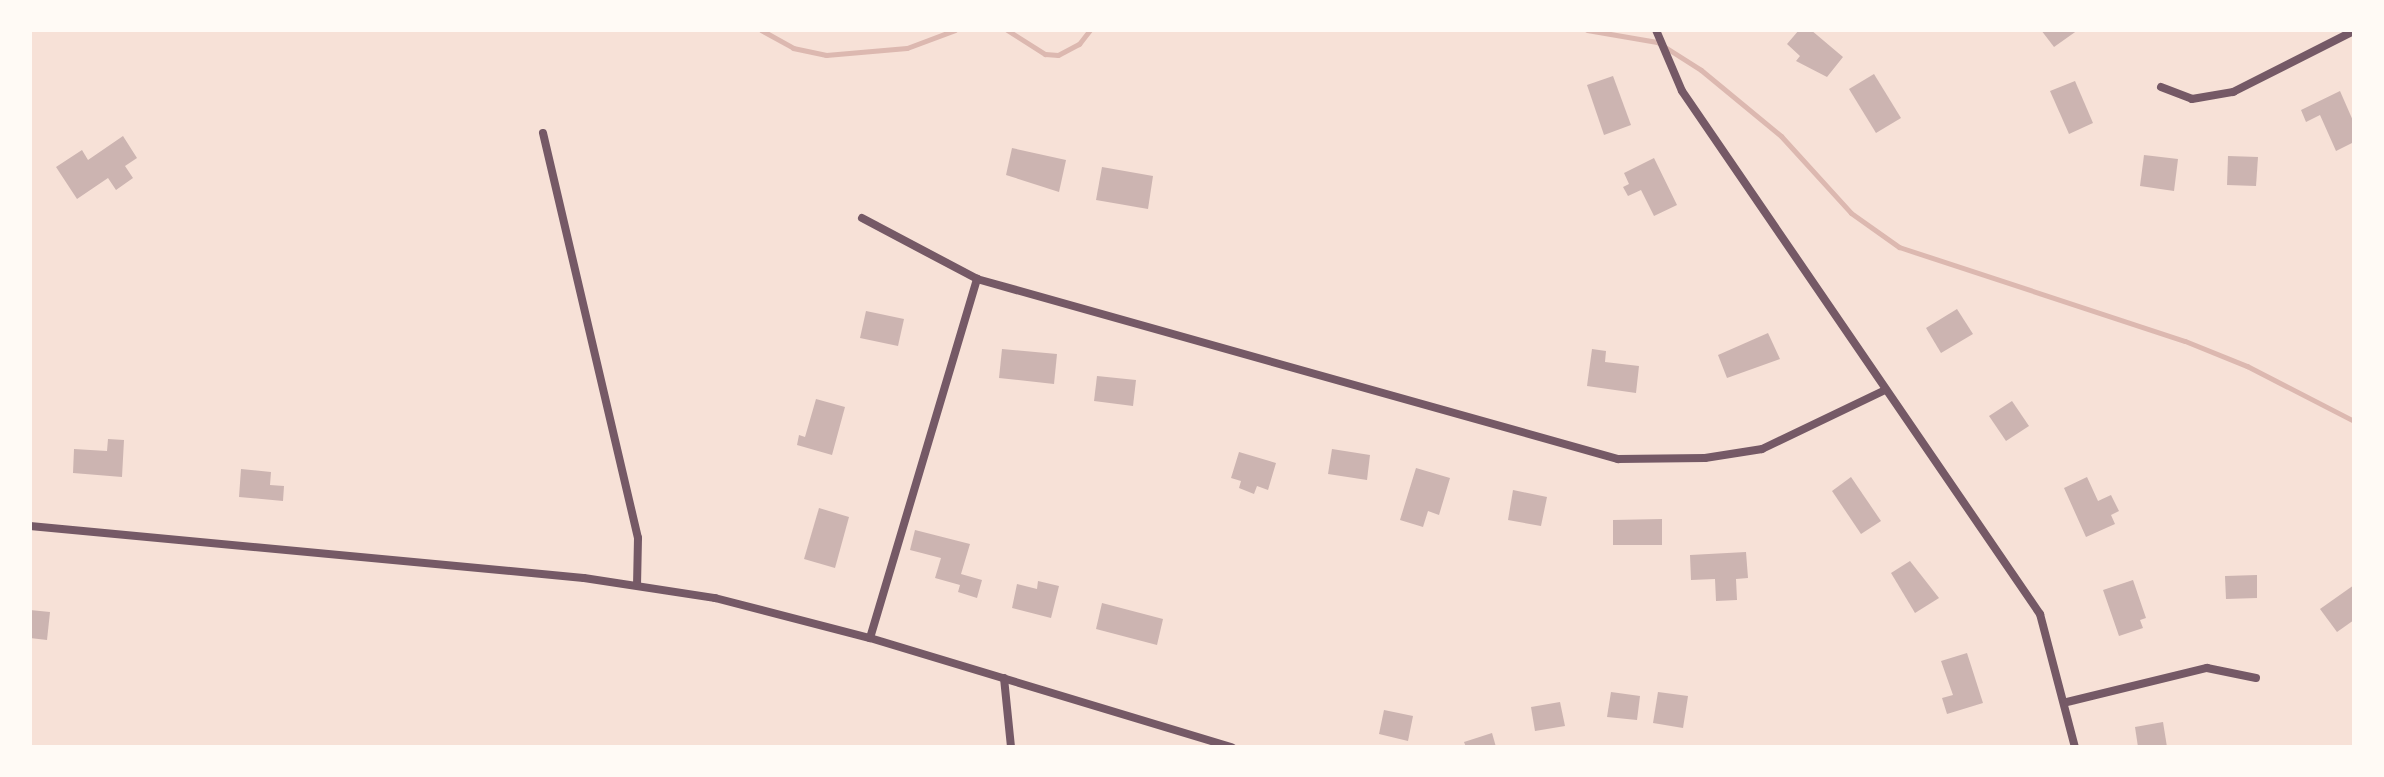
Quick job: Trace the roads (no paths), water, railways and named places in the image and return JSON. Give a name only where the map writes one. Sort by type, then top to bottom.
[{"type":"street","points":[[1656,30],[1682,91],[1885,390],[1986,528],[2040,614],[2067,702],[2075,747]]},
{"type":"street","points":[[2161,87],[2192,99],[2233,92],[2354,31]]},
{"type":"street","points":[[543,133],[638,538],[637,585]]},
{"type":"street","points":[[862,218],[977,279],[1618,459],[1705,458],[1762,449],[1885,390]]},
{"type":"street","points":[[870,638],[977,279]]},
{"type":"street","points":[[30,526],[637,585],[715,598],[870,638],[1232,747]]},
{"type":"street","points":[[2067,702],[2207,668],[2256,678]]},
{"type":"street","points":[[1004,678],[1011,747]]},
{"type":"waterway","points":[[761,30],[793,48],[826,55],[907,48],[955,30]]},
{"type":"waterway","points":[[1007,30],[1045,54],[1058,55],[1079,44],[1090,30]]},
{"type":"waterway","points":[[1587,30],[1657,42],[1701,70],[1781,136],[1851,213],[1899,247],[2185,341],[2247,366],[2354,421]]}]
